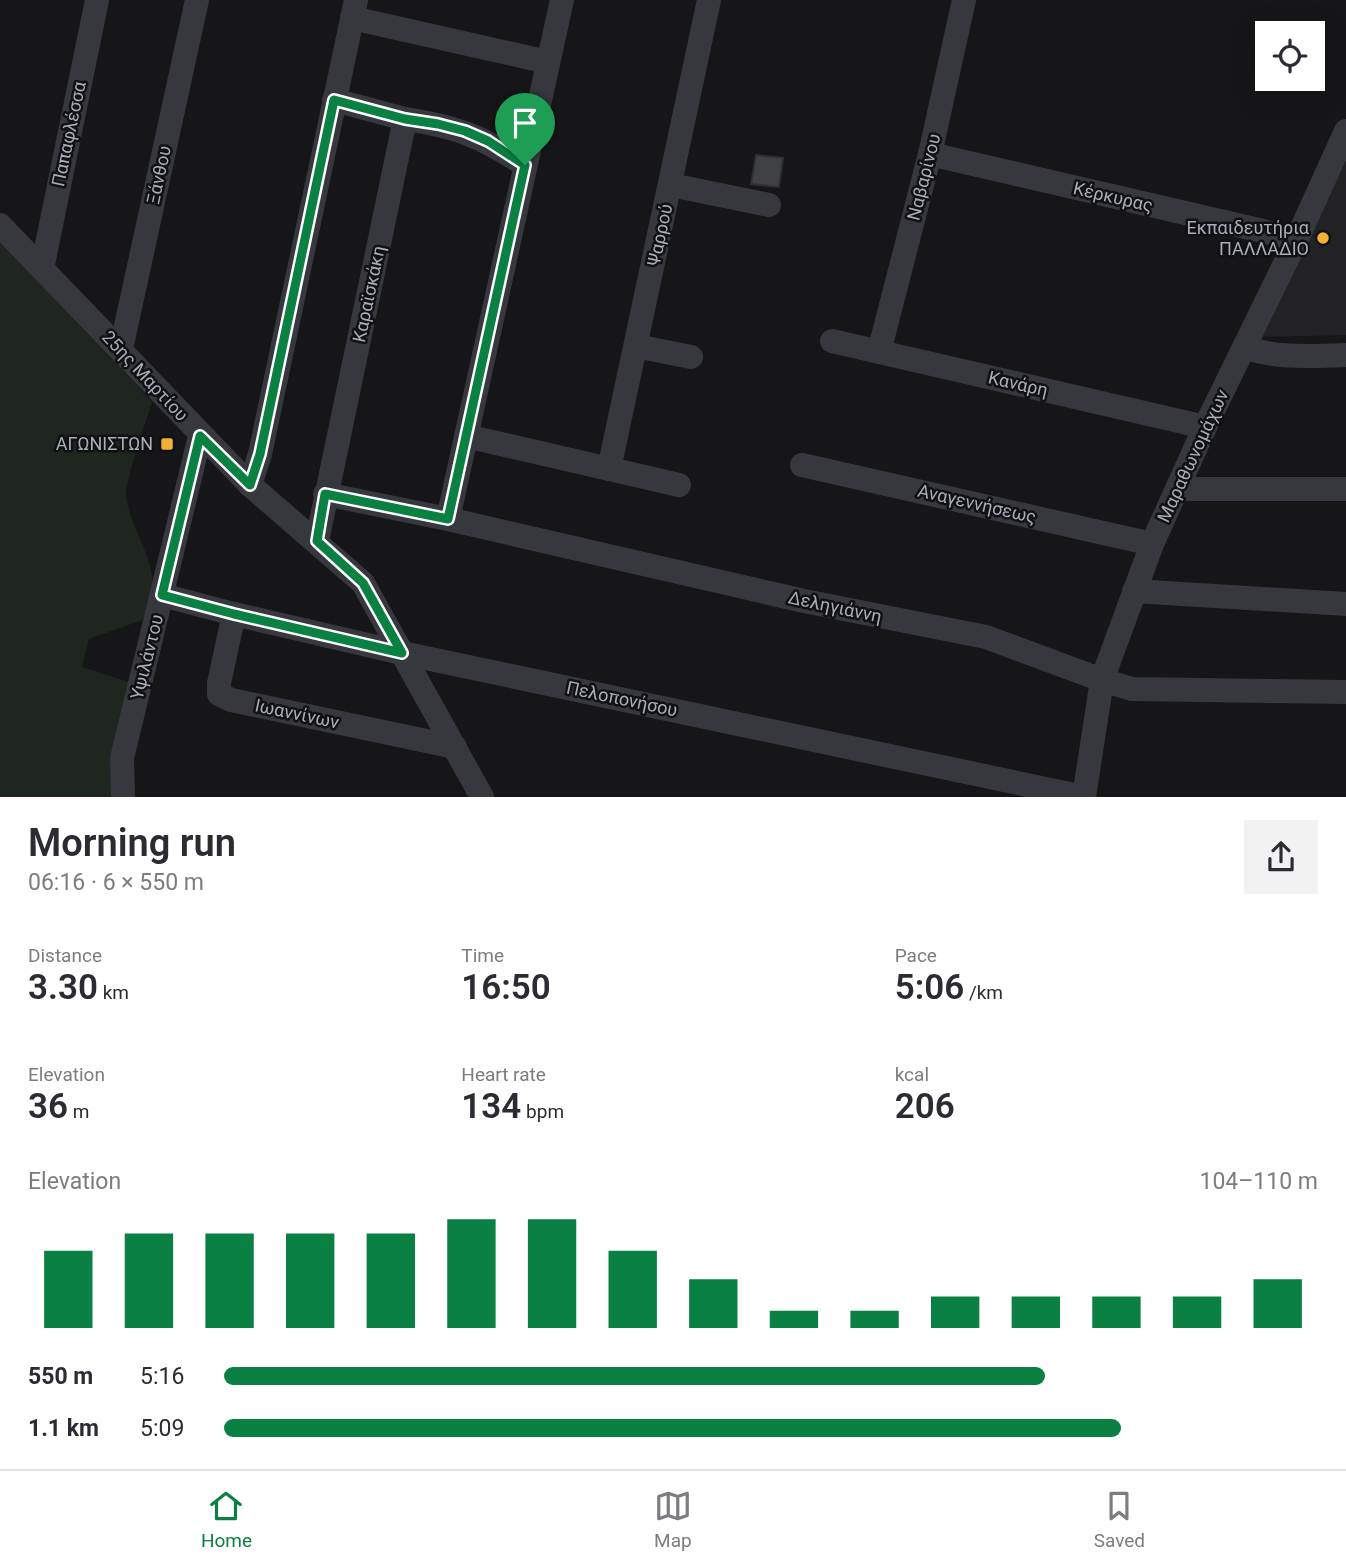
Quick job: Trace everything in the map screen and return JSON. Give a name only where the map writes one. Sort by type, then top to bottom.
[{"type":"street","name":"Παπαφλέσσα","points":[[42,269],[97,0]]},
{"type":"street","name":"Ξάνθου","points":[[121,349],[197,0]]},
{"type":"street","points":[[448,519],[562,0]]},
{"type":"street","name":"Ψαρρού","points":[[609,469],[709,0]]},
{"type":"street","name":"Ναβαρίνου","points":[[879,352],[930,154],[964,0]]},
{"type":"street","points":[[250,485],[260,454],[354,9],[548,62]]},
{"type":"street","points":[[334,100],[405,119],[465,131],[488,141],[525,165]]},
{"type":"street","name":"Καραϊσκάκη","points":[[317,541],[405,119]]},
{"type":"street","name":"Μαραθωνομάχων","points":[[1084,797],[1101,680],[1152,544],[1346,131]]},
{"type":"street","name":"Κέρκυρας","points":[[930,154],[1296,241]]},
{"type":"street","points":[[671,185],[769,205]]},
{"type":"street","name":"25ης Μαρτίου","points":[[0,225],[121,349],[200,436],[250,485],[363,583],[482,797]]},
{"type":"street","name":"Κανάρη","points":[[832,341],[1205,427]]},
{"type":"street","points":[[636,345],[691,357]]},
{"type":"street","points":[[1244,346],[1261,353],[1281,355],[1346,355]]},
{"type":"street","name":"Υψιλάντου","points":[[123,797],[122,758],[200,436]]},
{"type":"street","points":[[466,436],[679,485]]},
{"type":"street","name":"Αναγεννήσεως","points":[[802,465],[1152,544]]},
{"type":"street","points":[[1177,489],[1346,489]]},
{"type":"street","name":"Δεληγιάννη","points":[[325,494],[448,519],[804,601],[986,637],[1132,689],[1346,692]]},
{"type":"street","points":[[1134,591],[1346,604]]},
{"type":"street","name":"Πελοπονήσου","points":[[162,595],[402,653],[1084,797]]},
{"type":"street","name":"Ιωαννίνων","points":[[234,614],[219,694],[231,700],[455,747]]},
{"type":"shaded area","name":"Εκπαιδευτήρια ΠΑΛΛΑΔΙΟ","points":[[1346,142],[1346,335],[1254,337]]},
{"type":"shaded area","points":[[0,240],[152,402],[126,489],[130,514],[151,571],[150,602],[142,620],[89,639],[82,667],[132,683],[117,797],[0,797]]},
{"type":"building","points":[[756,155],[783,158],[779,187],[751,184]]},
{"type":"place","name":"Εκπαιδευτήρια ΠΑΛΛΑΔΙΟ","points":[[1323,238]]},
{"type":"place","name":"ΑΓΩΝΙΣΤΩΝ","points":[[167,444]]},
{"type":"route","points":[[334,100],[405,119],[465,131],[488,141],[525,165],[448,519],[325,494],[317,541],[363,583],[402,653],[162,595],[200,436],[250,485],[260,454],[334,100]]}]
